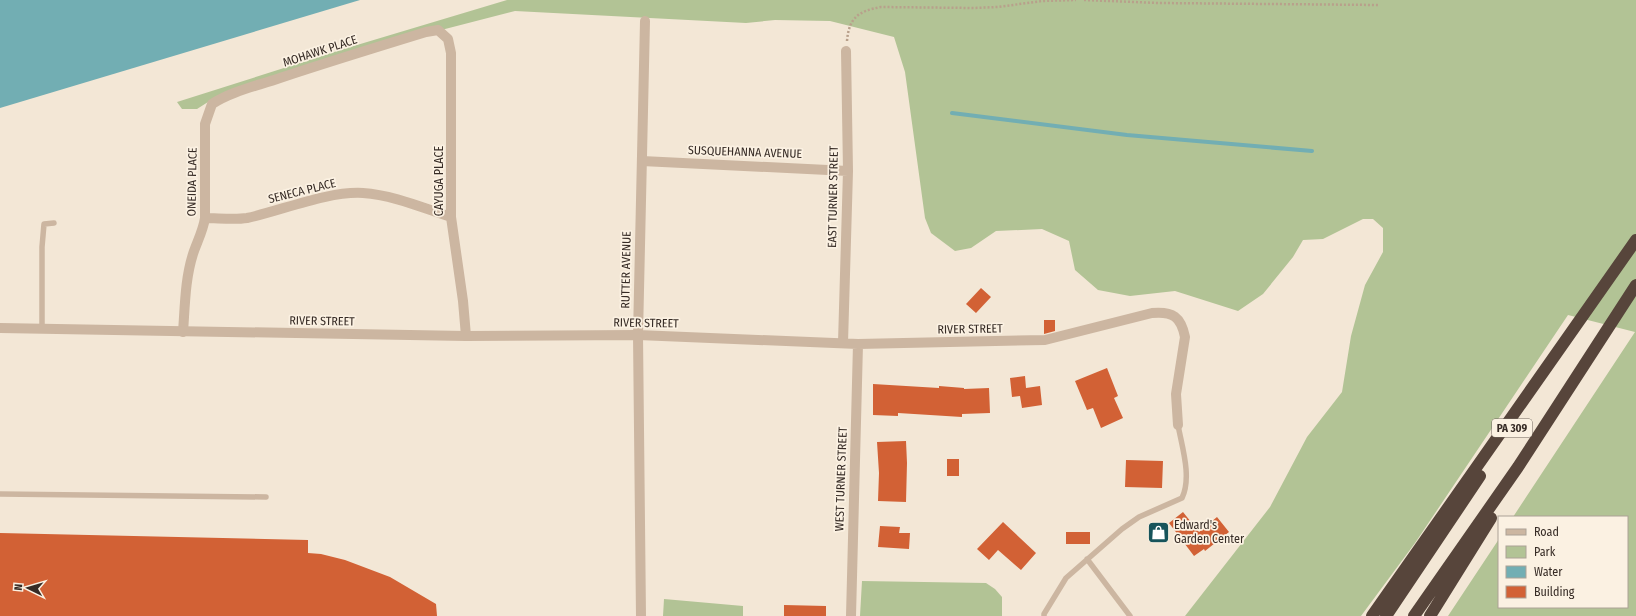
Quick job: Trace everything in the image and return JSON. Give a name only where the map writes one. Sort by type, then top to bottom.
[{"type":"highway","points":[[1372,616],[1636,240]]},
{"type":"highway","name":"PA 309","points":[[1386,616],[1636,240]]},
{"type":"highway","name":"PA 309","points":[[1414,616],[1518,467],[1636,285]]},
{"type":"highway","points":[[1430,616],[1483,532],[1518,467]]},
{"type":"street","name":"RUTTER AVENUE","points":[[641,616],[638,335],[645,21]]},
{"type":"street","name":"MOHAWK PLACE","points":[[212,104],[221,98],[324,63],[426,32],[438,30]]},
{"type":"street","name":"CAYUGA PLACE","points":[[438,30],[448,39],[451,53],[451,217],[463,301],[466,336]]},
{"type":"street","name":"EAST TURNER STREET","points":[[843,343],[848,171],[846,51]]},
{"type":"street","name":"ONEIDA PLACE","points":[[183,332],[188,274],[193,254],[204,227],[205,124],[212,104]]},
{"type":"street","name":"SUSQUEHANNA AVENUE","points":[[642,161],[848,171]]},
{"type":"street","name":"SENECA PLACE","points":[[205,218],[245,218],[326,197],[363,193],[395,199],[451,217]]},
{"type":"street","name":"RIVER STREET","points":[[0,328],[466,336],[638,335],[858,344],[1045,340],[1152,312],[1163,312],[1172,314],[1181,324],[1185,337],[1176,394],[1178,425]]},
{"type":"street","name":"WEST TURNER STREET","points":[[850,616],[858,344]]},
{"type":"lane","points":[[42,329],[42,247],[44,224],[54,223]]},
{"type":"lane","points":[[1044,616],[1066,578],[1122,529],[1139,517],[1182,498],[1186,472],[1178,425]]},
{"type":"lane","points":[[0,494],[266,497]]},
{"type":"lane","points":[[1087,559],[1130,616]]},
{"type":"path","points":[[846,51],[848,30],[854,19],[868,9],[881,7],[998,7],[1042,1],[1076,0]]},
{"type":"path","points":[[1084,0],[1159,3],[1379,5]]},
{"type":"green space","points":[[507,0],[1636,0],[1636,616],[1448,616],[1498,541],[1498,608],[1628,608],[1628,516],[1514,516],[1635,332],[1568,315],[1415,543],[1361,616],[1185,616],[1270,507],[1307,437],[1342,392],[1351,336],[1365,285],[1383,252],[1383,228],[1373,219],[1363,219],[1323,239],[1303,240],[1293,257],[1263,294],[1238,311],[1175,291],[1130,296],[1098,290],[1075,270],[1069,241],[1042,229],[996,231],[971,248],[955,251],[931,233],[925,218],[905,72],[894,37],[830,21],[775,20],[746,23],[515,11],[418,36],[219,95],[197,109],[182,109],[177,102],[347,48]]},
{"type":"green space","points":[[862,581],[986,583],[995,589],[1002,597],[1002,616],[860,616]]},
{"type":"green space","points":[[664,599],[743,606],[743,616],[663,616]]},
{"type":"water","points":[[0,0],[360,0],[0,108]]},
{"type":"building","points":[[981,288],[991,297],[976,313],[966,304]]},
{"type":"building","points":[[1044,320],[1055,320],[1055,331],[1044,334]]},
{"type":"building","points":[[1107,368],[1118,396],[1114,398],[1123,418],[1101,428],[1093,408],[1087,410],[1075,381]]},
{"type":"building","points":[[1025,376],[1026,388],[1040,386],[1042,405],[1022,408],[1020,396],[1012,397],[1010,378]]},
{"type":"building","points":[[873,384],[939,388],[939,386],[964,389],[989,388],[990,413],[962,414],[962,417],[898,413],[898,416],[873,415]]},
{"type":"building","points":[[906,441],[906,502],[878,501],[879,473],[877,442]]},
{"type":"building","points":[[947,459],[959,459],[959,476],[947,476]]},
{"type":"building","points":[[1126,460],[1163,461],[1162,488],[1125,487]]},
{"type":"building","points":[[1183,512],[1199,532],[1217,517],[1229,532],[1205,551],[1204,549],[1194,556],[1169,523]]},
{"type":"building","points":[[1003,522],[1036,553],[1021,570],[998,550],[989,560],[977,549]]},
{"type":"building","points":[[880,526],[900,527],[899,533],[910,533],[909,549],[878,547]]},
{"type":"building","points":[[1066,532],[1090,532],[1090,544],[1066,544]]},
{"type":"building","points":[[0,533],[308,540],[308,553],[321,554],[345,560],[390,577],[436,604],[437,616],[0,616]]},
{"type":"building","points":[[784,605],[826,606],[826,616],[784,616]]},
{"type":"waterway","points":[[952,113],[1127,135],[1312,151]]},
{"type":"place","name":"Edward's Garden Center","points":[[1159,532]]}]
